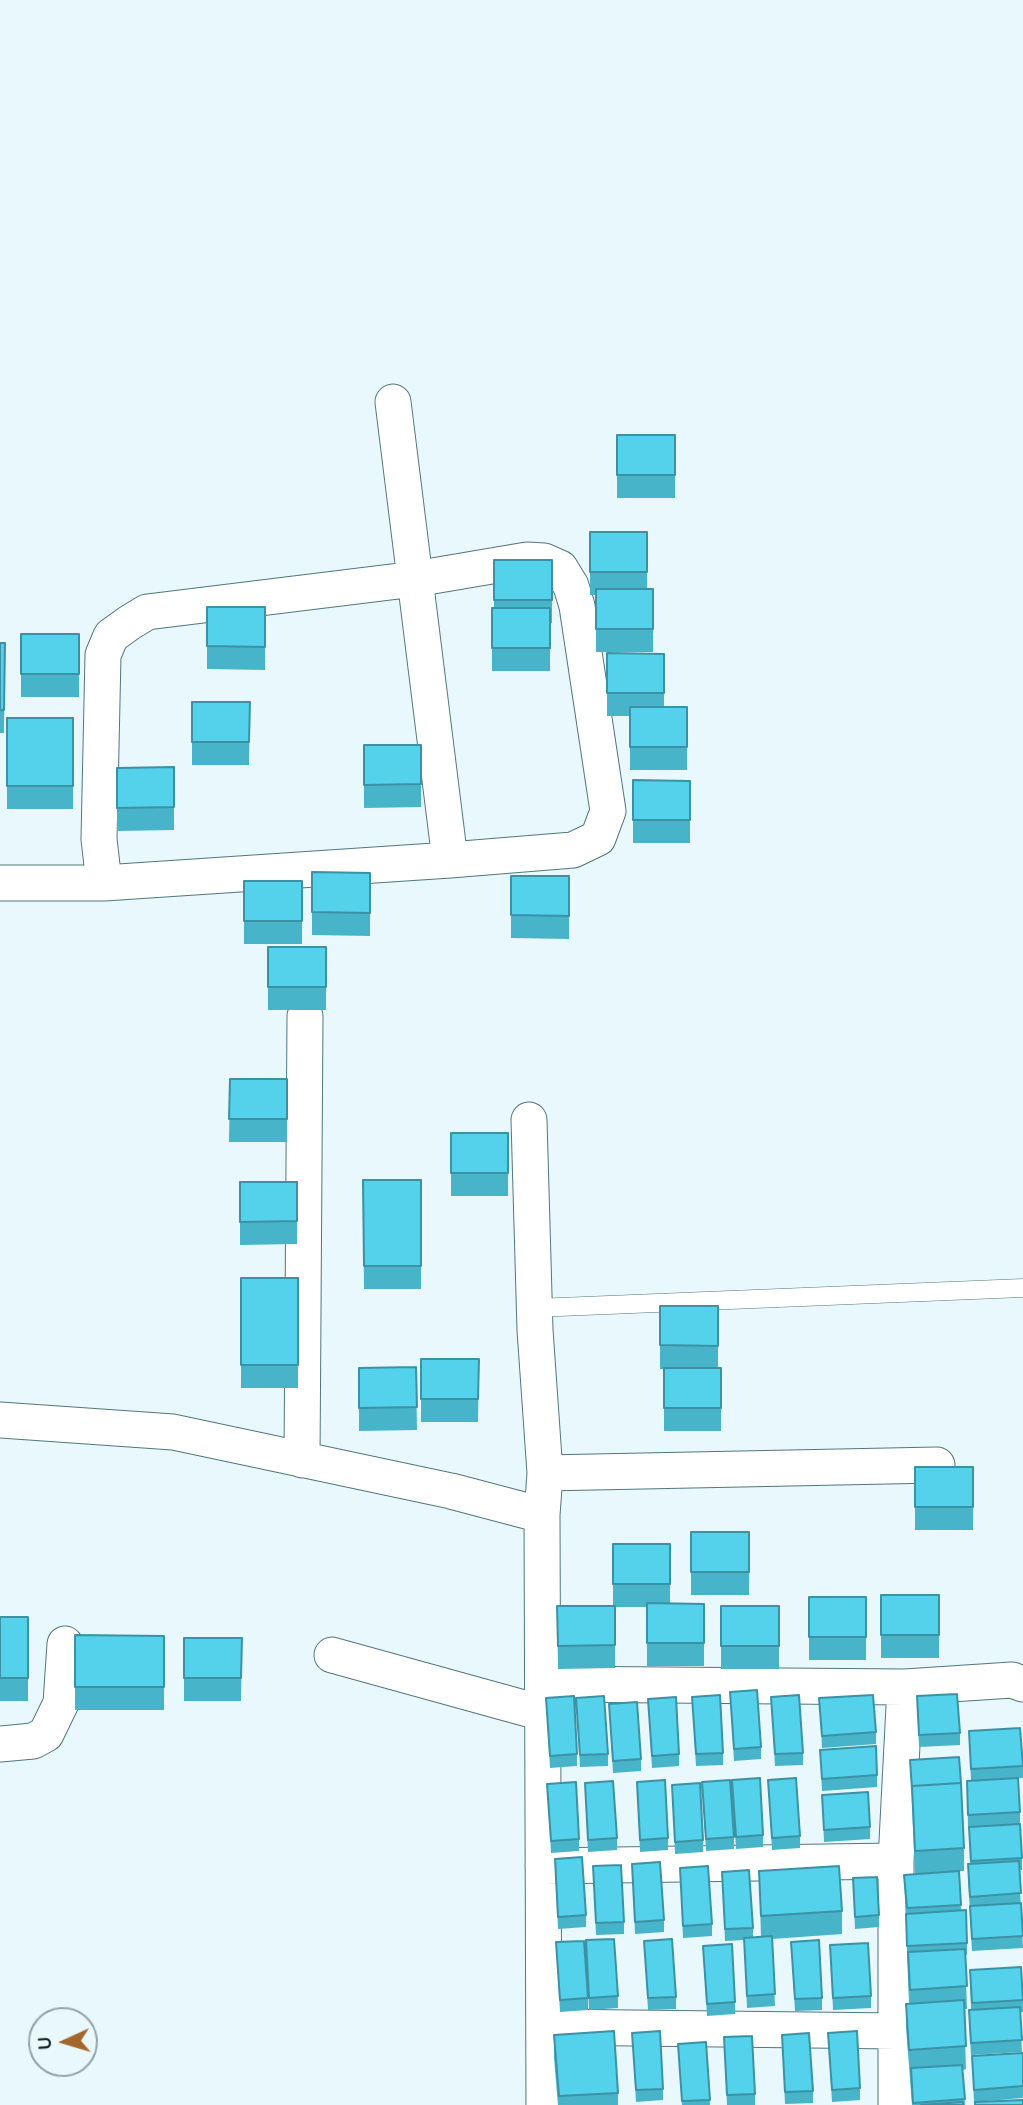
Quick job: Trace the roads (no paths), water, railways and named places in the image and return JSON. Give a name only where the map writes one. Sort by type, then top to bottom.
[{"type":"street","points":[[393,402],[450,860]]},
{"type":"street","points":[[0,883],[104,883],[450,860],[573,850],[598,838],[608,811],[578,606],[571,586],[560,568],[544,561],[527,560],[415,579],[148,612],[111,636],[103,655],[99,839],[104,883]]},
{"type":"street","points":[[302,1461],[305,1016]]},
{"type":"street","points":[[529,1120],[535,1308],[545,1473],[542,1515],[544,2105]]},
{"type":"street","points":[[0,1420],[46,1421],[173,1433],[451,1491],[542,1515]]},
{"type":"street","points":[[545,1473],[937,1465]]},
{"type":"street","points":[[0,1744],[33,1741],[46,1734],[61,1703],[65,1644]]},
{"type":"street","points":[[332,1656],[543,1699],[905,1687],[1012,1680],[1023,1684]]},
{"type":"street","points":[[896,2105],[896,1861],[905,1687]]},
{"type":"street","points":[[543,1866],[896,1861]]},
{"type":"street","points":[[544,2027],[897,2031]]},
{"type":"lane","points":[[535,1308],[1023,1289]]}]
